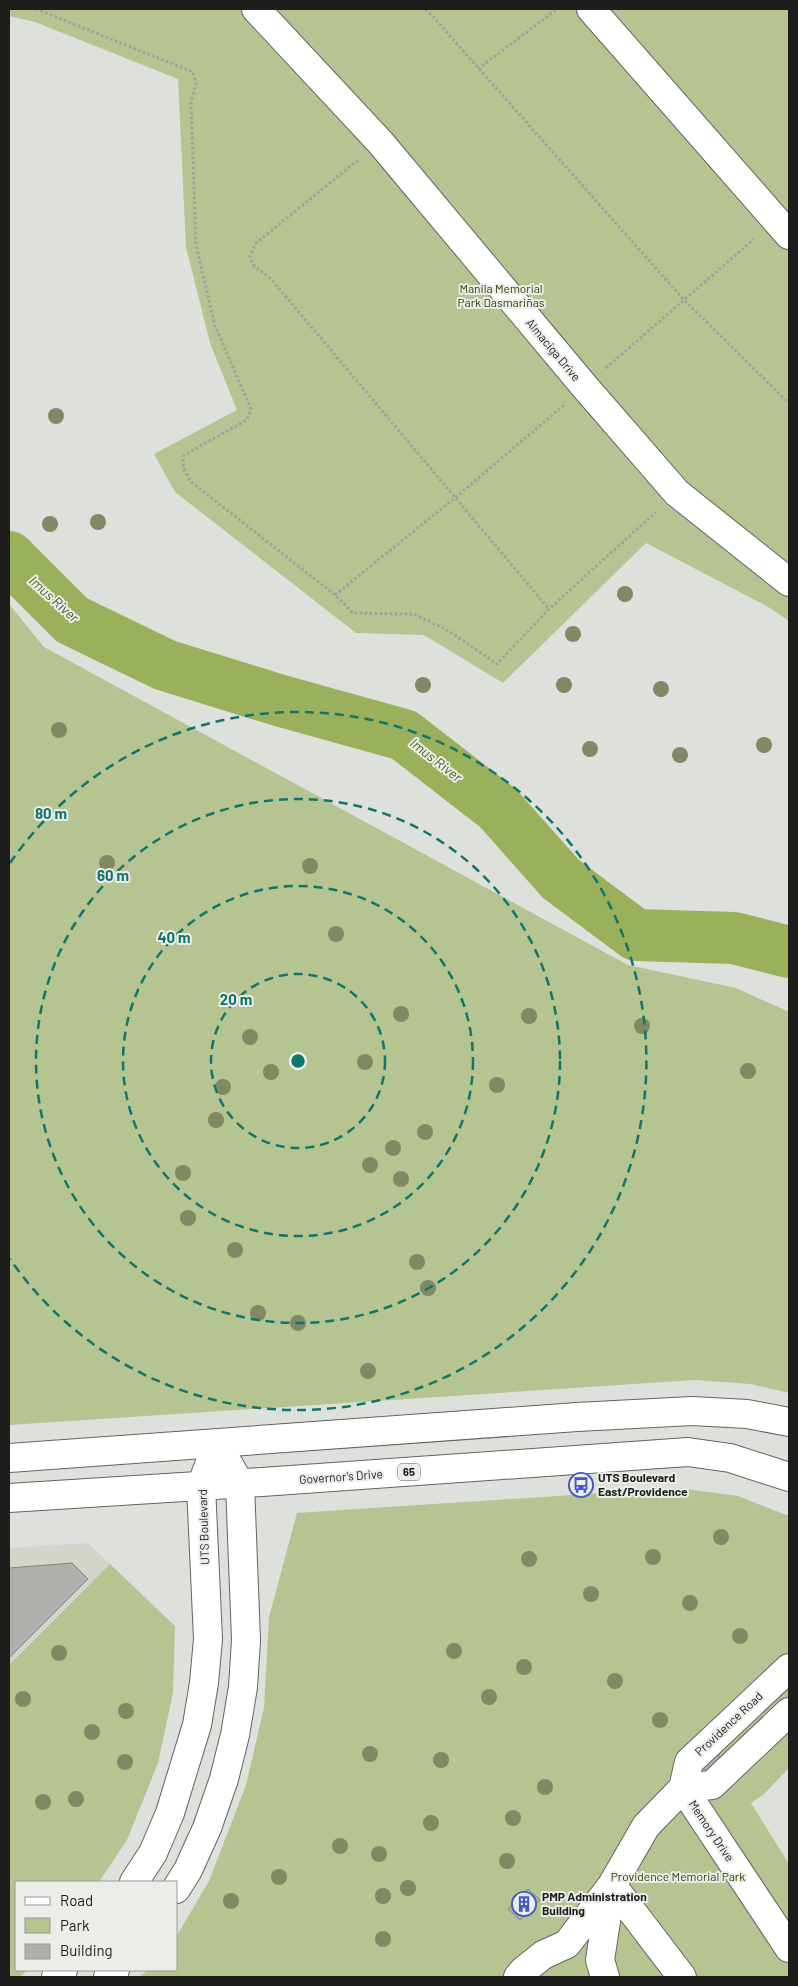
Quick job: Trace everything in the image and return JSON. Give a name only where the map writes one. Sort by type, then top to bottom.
[{"type":"main road","name":"Almaciga Drive","points":[[256,9],[380,142],[585,387],[677,493],[789,582]]},
{"type":"main road","points":[[591,9],[783,227]]},
{"type":"main road","points":[[9,1458],[567,1417],[692,1411],[747,1414],[789,1422]]},
{"type":"main road","points":[[178,1886],[188,1870],[207,1828],[224,1779],[235,1735],[243,1687],[246,1640],[240,1484],[217,1444]]},
{"type":"main road","name":"UTS Boulevard","points":[[135,1881],[153,1853],[170,1813],[197,1725],[204,1683],[208,1639],[201,1486],[217,1444]]},
{"type":"main road","name":"Governor's Drive","points":[[9,1498],[240,1484],[688,1452],[730,1458],[789,1477]]},
{"type":"main road","name":"Providence Road","points":[[683,1788],[689,1762],[789,1668]]},
{"type":"main road","points":[[518,1977],[543,1954],[567,1944],[612,1885],[646,1826],[683,1788],[712,1785],[789,1712]]},
{"type":"main road","points":[[727,1727],[749,1750]]},
{"type":"main road","name":"Memory Drive","points":[[683,1788],[789,1948]]},
{"type":"main road","points":[[602,1969],[612,1885]]},
{"type":"main road","points":[[612,1885],[682,1977]]},
{"type":"main road","points":[[567,1944],[586,1947],[602,1969]]},
{"type":"path","points":[[36,9],[193,72],[196,84],[191,102],[196,245],[215,326],[251,410],[247,420],[184,455],[183,468],[190,481],[336,595],[353,613],[414,614],[449,631],[497,664],[550,609],[677,493]]},
{"type":"path","points":[[426,9],[684,300],[789,403]]},
{"type":"path","points":[[478,69],[557,9]]},
{"type":"path","points":[[380,142],[255,244],[250,257],[254,266],[271,280],[550,609]]},
{"type":"path","points":[[336,595],[456,497],[684,300],[783,227]]},
{"type":"shaded area","points":[[88,1543],[110,1564],[9,1665],[9,1548]]},
{"type":"green space","name":"Manila Memorial Park Dasmariñas","points":[[9,9],[789,9],[789,621],[770,608],[646,543],[503,683],[424,635],[356,633],[175,492],[154,454],[237,410],[210,343],[186,247],[178,79],[35,22],[9,16]]},
{"type":"green space","points":[[9,604],[44,647],[628,965],[736,988],[789,1012],[789,1393],[750,1384],[695,1380],[9,1425]]},
{"type":"green space","name":"Providence Memorial Park","points":[[678,1488],[738,1496],[789,1516],[789,1768],[764,1794],[751,1803],[789,1864],[789,1977],[140,1977],[146,1971],[178,1971],[178,1934],[209,1881],[246,1785],[264,1708],[269,1617],[297,1513]]},
{"type":"green space","points":[[110,1564],[175,1626],[173,1693],[158,1763],[127,1840],[100,1881],[15,1881],[15,1971],[26,1971],[20,1977],[9,1977],[9,1665]]},
{"type":"building","points":[[72,1563],[88,1579],[9,1658],[9,1568]]},
{"type":"building","points":[[717,1753],[723,1760],[708,1773],[702,1767]]},
{"type":"building","name":"PMP Administration Building","points":[[528,1889],[540,1900],[520,1920],[508,1909]]},
{"type":"waterway","name":"Imus River","points":[[9,557],[72,620],[165,665],[278,700],[404,735],[498,808],[561,879],[636,935],[734,938],[789,952]]},
{"type":"place","name":"UTS Boulevard East/Providence","points":[[581,1485]]},
{"type":"place","name":"PMP Administration Building","points":[[524,1904]]}]
